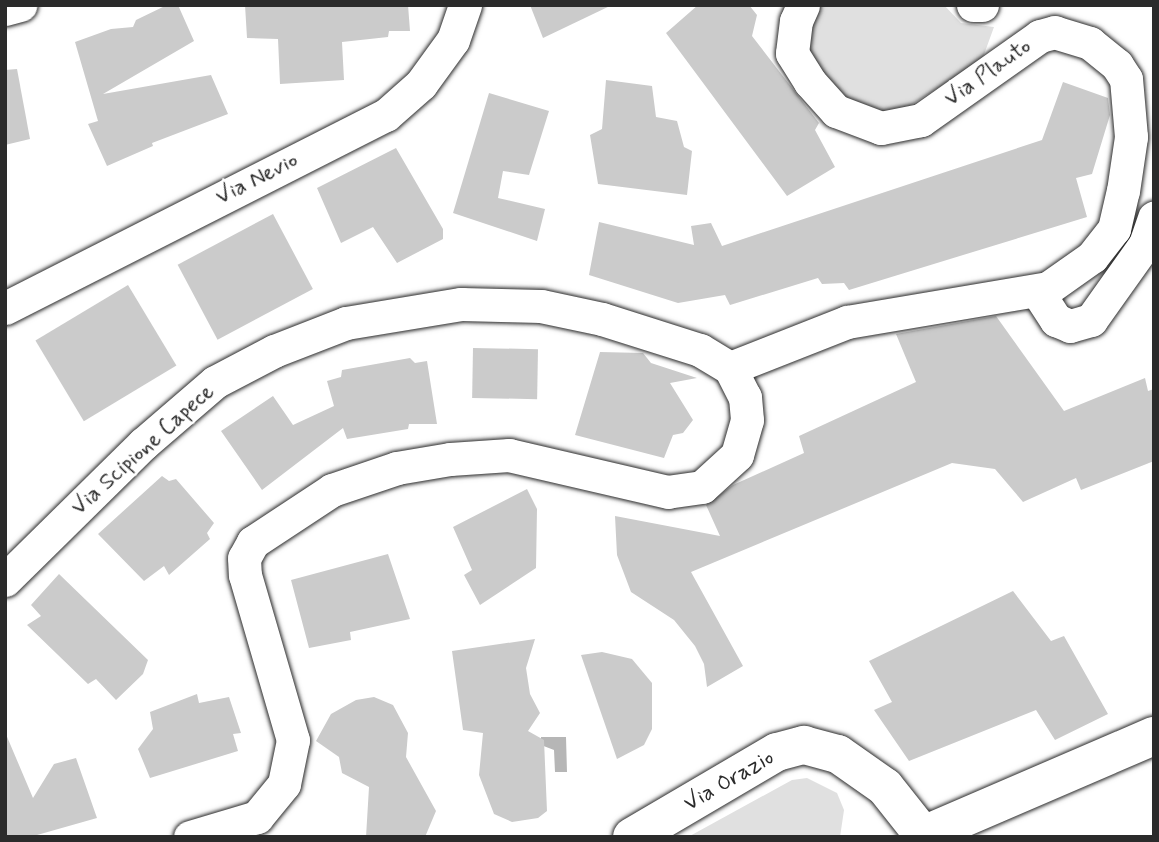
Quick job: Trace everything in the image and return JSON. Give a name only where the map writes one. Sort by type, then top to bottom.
[{"type":"street","points":[[5,9],[20,5]]},
{"type":"street","name":"Via Nevio","points":[[5,308],[386,115],[421,84],[453,40],[465,5]]},
{"type":"street","name":"Via Plauto","points":[[730,368],[846,322],[1037,291],[1061,281],[1092,257],[1114,229],[1131,137],[1126,79],[1117,65],[1082,40],[1055,33],[1040,36],[921,120],[881,128],[858,123],[836,111],[810,82],[792,53],[796,20],[803,5]]},
{"type":"street","points":[[972,5],[982,5]]},
{"type":"street","points":[[1037,291],[1056,320],[1070,326],[1091,320],[1145,244],[1154,218]]},
{"type":"street","name":"Via Scipione Capece","points":[[5,580],[144,444],[215,382],[274,351],[346,323],[461,304],[541,306],[602,319],[700,350],[730,368]]},
{"type":"street","points":[[190,837],[257,817],[284,784],[293,740],[245,575],[244,558],[253,542],[332,490],[397,468],[450,459],[509,455],[668,492],[702,487],[737,455],[747,420],[745,397],[730,368]]},
{"type":"street","points":[[921,836],[1154,736]]},
{"type":"street","name":"Via Orazio","points":[[632,837],[777,751],[804,746],[838,754],[885,787],[921,836]]},
{"type":"shaded area","points":[[813,5],[944,5],[961,23],[994,27],[982,60],[906,108],[887,113],[846,104],[809,65],[804,20]]},
{"type":"shaded area","points":[[541,737],[566,737],[567,772],[555,772],[554,750],[541,745]]},
{"type":"shaded area","points":[[807,778],[837,793],[844,810],[840,837],[688,837],[792,780]]},
{"type":"building","points":[[167,5],[178,5],[194,41],[103,94],[211,75],[228,114],[152,143],[153,146],[107,166],[88,124],[98,121],[75,42],[111,29],[133,27],[136,20]]},
{"type":"building","points":[[245,5],[408,5],[410,31],[389,31],[388,37],[342,42],[344,80],[280,84],[278,39],[247,38]]},
{"type":"building","points":[[530,5],[612,5],[543,38]]},
{"type":"building","points":[[698,5],[749,5],[757,15],[752,36],[819,123],[815,130],[835,167],[787,196],[666,33]]},
{"type":"building","points":[[17,69],[30,139],[5,145],[5,70]]},
{"type":"building","points":[[606,80],[652,86],[656,117],[677,121],[684,147],[692,151],[687,195],[598,184],[590,135],[602,129]]},
{"type":"building","points":[[1063,82],[1108,98],[1110,115],[1092,174],[1076,178],[1087,217],[849,290],[844,283],[822,284],[818,278],[730,305],[725,295],[678,303],[589,275],[599,222],[694,245],[691,226],[711,223],[722,246],[1042,140]]},
{"type":"building","points":[[489,93],[549,111],[529,175],[503,171],[498,198],[545,209],[537,241],[453,213]]},
{"type":"building","points":[[396,148],[443,229],[443,239],[397,263],[373,227],[341,243],[317,188]]},
{"type":"building","points":[[273,214],[313,289],[218,340],[178,265]]},
{"type":"building","points":[[128,285],[176,366],[84,421],[35,341]]},
{"type":"building","points":[[996,316],[1064,411],[1145,378],[1148,391],[1154,389],[1154,461],[1081,490],[1076,478],[1023,502],[995,469],[952,463],[691,572],[743,666],[707,687],[704,664],[695,646],[674,620],[631,592],[617,555],[615,516],[720,536],[706,505],[733,485],[804,453],[799,436],[916,382],[896,334]]},
{"type":"building","points":[[473,348],[538,349],[537,399],[472,398]]},
{"type":"building","points":[[600,352],[643,353],[651,363],[697,378],[670,383],[693,420],[683,433],[673,435],[664,458],[575,435]]},
{"type":"building","points":[[410,358],[415,363],[427,361],[437,424],[409,424],[408,429],[347,439],[343,428],[262,490],[221,431],[273,396],[293,425],[334,406],[327,381],[341,377],[342,370]]},
{"type":"building","points":[[162,476],[169,481],[176,479],[214,523],[207,533],[210,539],[169,575],[164,566],[144,581],[98,534]]},
{"type":"building","points":[[527,489],[537,509],[536,568],[480,605],[464,575],[472,570],[453,527]]},
{"type":"building","points":[[388,554],[410,619],[350,632],[351,640],[309,648],[291,580]]},
{"type":"building","points":[[59,574],[148,660],[143,674],[116,700],[96,679],[88,684],[27,625],[41,616],[31,605]]},
{"type":"building","points":[[1013,591],[1051,641],[1064,636],[1108,714],[1055,740],[1036,710],[909,761],[874,710],[892,702],[869,661]]},
{"type":"building","points":[[535,639],[526,668],[530,694],[540,713],[528,731],[544,740],[547,811],[538,818],[512,822],[494,814],[479,775],[483,733],[463,730],[452,651]]},
{"type":"building","points":[[602,652],[632,659],[652,683],[652,729],[644,745],[617,759],[581,655]]},
{"type":"building","points":[[197,694],[199,703],[229,697],[241,733],[233,734],[238,751],[150,778],[138,749],[153,729],[150,712]]},
{"type":"building","points":[[374,697],[393,705],[408,733],[406,757],[436,811],[425,837],[366,837],[369,787],[342,773],[339,757],[316,741],[331,714],[356,700]]},
{"type":"building","points":[[5,732],[33,798],[54,764],[76,758],[97,818],[30,837],[5,837]]}]
